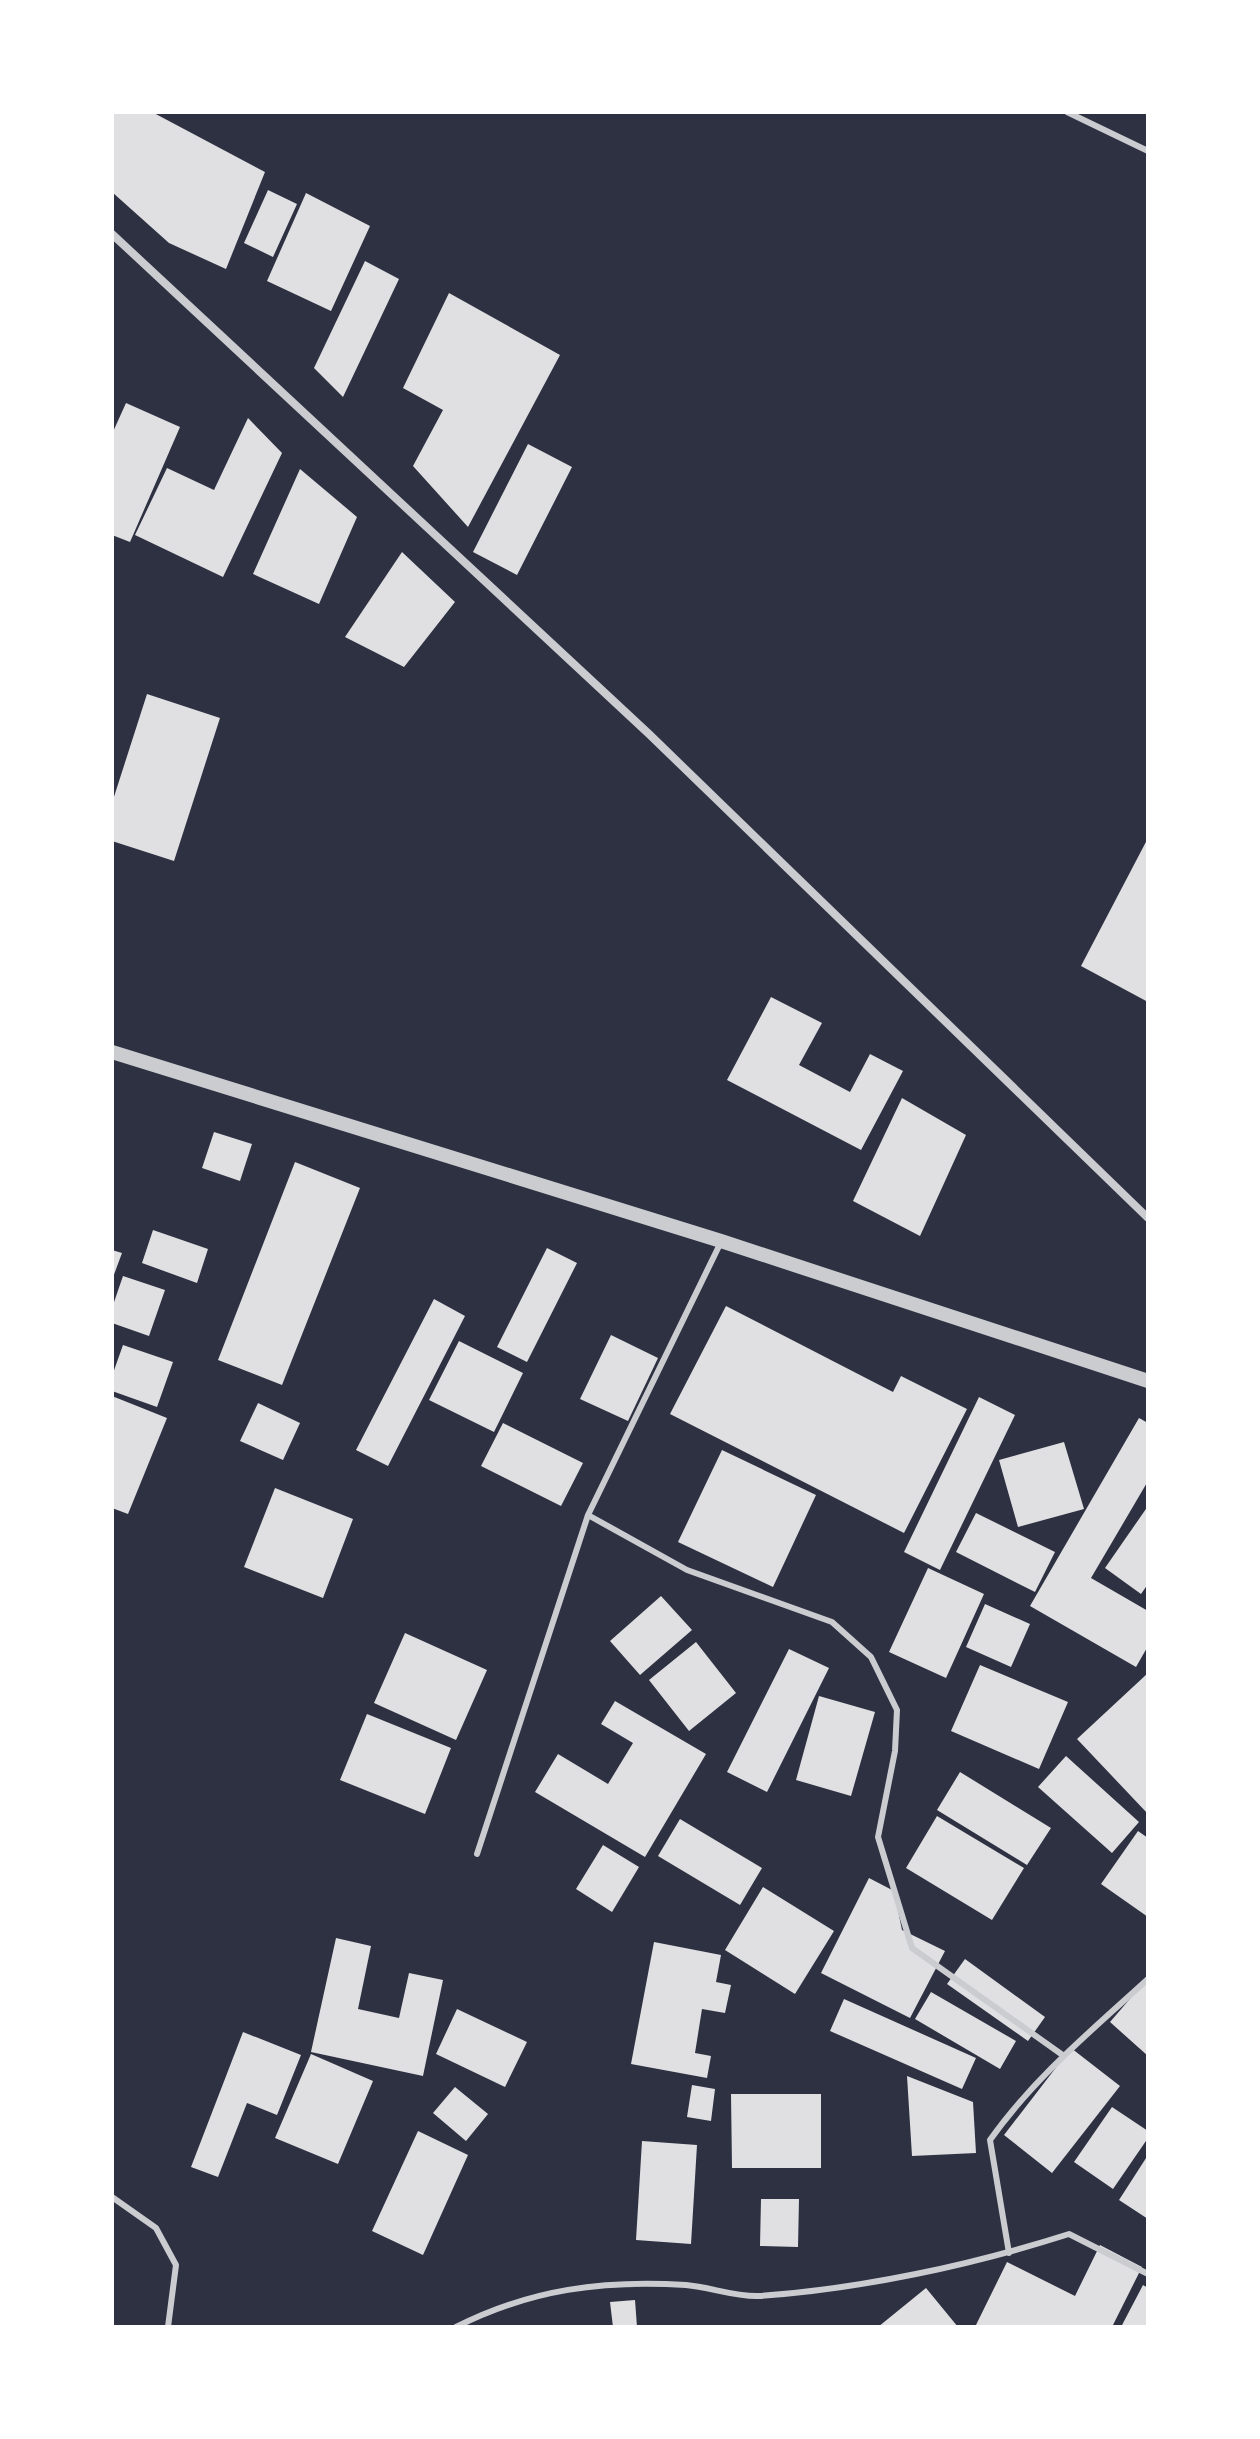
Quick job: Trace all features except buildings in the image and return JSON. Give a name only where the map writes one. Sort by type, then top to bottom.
[{"type":"street","points":[[112,234],[649,734],[1148,1218]]},
{"type":"street","points":[[112,1052],[721,1241],[1148,1381]]},
{"type":"lane","points":[[1067,112],[1148,151]]},
{"type":"lane","points":[[477,1854],[588,1515],[721,1241]]},
{"type":"lane","points":[[588,1515],[687,1570],[832,1622],[871,1657],[897,1710],[895,1751],[878,1837],[912,1948],[1064,2056]]},
{"type":"lane","points":[[1009,2253],[990,2140],[1013,2108],[1064,2056],[1148,1979]]},
{"type":"lane","points":[[112,2197],[156,2228],[176,2265],[168,2327]]},
{"type":"lane","points":[[456,2327],[495,2307],[570,2287],[687,2285],[754,2296],[820,2290],[1009,2253],[1069,2234],[1148,2274]]}]
